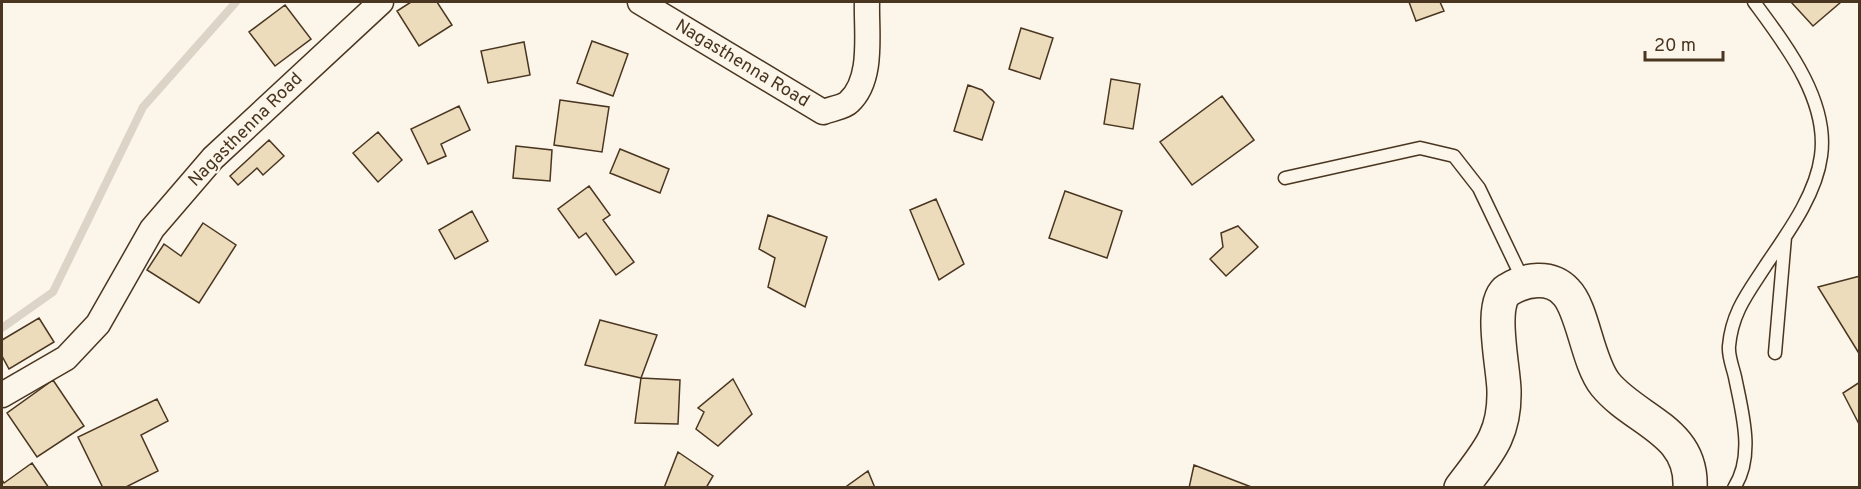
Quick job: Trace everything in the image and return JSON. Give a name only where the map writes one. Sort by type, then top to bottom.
[{"type":"street","name":"Nagasthenna Road","points":[[2,395],[66,358],[98,324],[152,230],[213,158],[381,2]]},
{"type":"street","name":"Nagasthenna Road","points":[[640,2],[823,112],[848,104],[861,87],[866,63],[867,2]]},
{"type":"street","points":[[1461,488],[1501,430],[1504,392],[1497,307],[1505,291],[1523,282],[1546,280],[1566,292],[1596,368],[1605,384],[1673,439],[1691,470],[1690,488]]},
{"type":"lane","points":[[1734,488],[1738,481],[1747,444],[1728,349],[1734,315],[1785,236],[1810,190],[1821,157],[1821,127],[1808,87],[1780,37],[1754,2]]},
{"type":"lane","points":[[1285,178],[1420,148],[1454,156],[1479,188],[1516,261],[1523,282]]},
{"type":"lane","points":[[1775,353],[1785,236]]},
{"type":"building","points":[[411,2],[437,2],[452,25],[419,46],[397,11]]},
{"type":"building","points":[[1409,2],[1440,2],[1444,11],[1416,21]]},
{"type":"building","points":[[1791,2],[1841,2],[1813,26]]},
{"type":"building","points":[[285,5],[311,39],[275,66],[249,32]]},
{"type":"building","points":[[1021,28],[1053,38],[1040,79],[1009,69]]},
{"type":"building","points":[[592,41],[628,54],[613,96],[577,83]]},
{"type":"building","points":[[524,42],[530,75],[488,83],[481,51]]},
{"type":"building","points":[[1111,79],[1140,84],[1133,129],[1104,124]]},
{"type":"building","points":[[968,85],[982,90],[994,102],[982,140],[954,131]]},
{"type":"building","points":[[1222,96],[1254,140],[1192,185],[1160,142]]},
{"type":"building","points":[[560,100],[609,107],[602,152],[554,145]]},
{"type":"building","points":[[459,106],[470,130],[441,144],[446,156],[428,164],[411,129]]},
{"type":"building","points":[[378,132],[402,160],[378,182],[353,153]]},
{"type":"building","points":[[269,140],[284,156],[263,175],[257,168],[238,185],[230,176]]},
{"type":"building","points":[[516,146],[552,150],[550,181],[513,178]]},
{"type":"building","points":[[620,149],[669,169],[660,193],[610,173]]},
{"type":"building","points":[[589,186],[610,215],[603,220],[634,262],[616,275],[586,233],[579,238],[558,209]]},
{"type":"building","points":[[1065,191],[1122,211],[1107,258],[1049,238]]},
{"type":"building","points":[[936,199],[964,264],[939,280],[910,210]]},
{"type":"building","points":[[472,211],[488,241],[455,259],[439,230]]},
{"type":"building","points":[[768,215],[827,237],[805,307],[768,287],[775,258],[759,249]]},
{"type":"building","points":[[203,223],[236,245],[199,303],[147,270],[164,244],[181,256]]},
{"type":"building","points":[[1238,226],[1258,247],[1226,276],[1210,259],[1223,247],[1221,233]]},
{"type":"building","points":[[1860,276],[1860,355],[1818,287]]},
{"type":"building","points":[[39,318],[54,342],[9,369],[2,356],[2,340]]},
{"type":"building","points":[[600,320],[657,335],[641,378],[585,365]]},
{"type":"building","points":[[641,378],[680,380],[678,424],[635,423]]},
{"type":"building","points":[[733,379],[752,414],[718,446],[696,429],[704,412],[698,408]]},
{"type":"building","points":[[53,380],[84,426],[37,457],[7,413]]},
{"type":"building","points":[[1860,382],[1860,426],[1843,393]]},
{"type":"building","points":[[157,399],[168,421],[141,435],[158,471],[124,488],[103,488],[78,437]]},
{"type":"building","points":[[678,452],[713,476],[706,488],[664,488]]},
{"type":"building","points":[[32,463],[49,488],[2,488],[2,480],[4,483]]},
{"type":"building","points":[[1194,465],[1254,488],[1189,488]]},
{"type":"building","points":[[868,471],[875,488],[848,488],[847,486]]},
{"type":"waterway","points":[[2,328],[53,292],[143,107],[236,2]]}]
